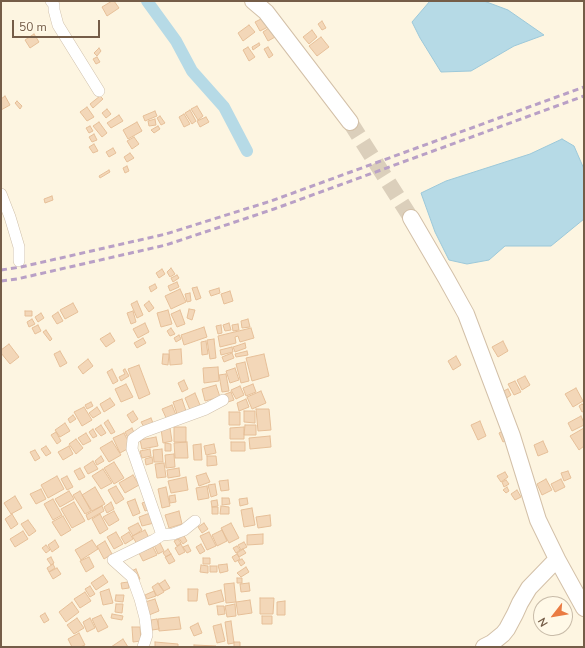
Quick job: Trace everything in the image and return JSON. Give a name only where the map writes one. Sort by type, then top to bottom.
[{"type":"street","points":[[51,1],[54,5],[58,25],[99,91]]},
{"type":"street","points":[[253,1],[266,12],[350,122]]},
{"type":"street","points":[[1,194],[19,247],[19,261]]},
{"type":"street","points":[[411,218],[466,314],[512,436],[538,520],[557,559],[584,608]]},
{"type":"street","points":[[162,535],[132,449],[133,439],[143,432],[206,409],[223,400]]},
{"type":"street","points":[[143,647],[147,635],[145,618],[140,599],[132,577],[112,560],[162,535],[173,534],[184,530],[195,521]]},
{"type":"street","points":[[484,647],[492,643],[503,634],[529,588],[557,559]]},
{"type":"water","points":[[430,1],[484,1],[508,10],[544,35],[514,46],[471,71],[441,72],[412,22]]},
{"type":"water","points":[[562,139],[574,146],[584,169],[584,219],[551,246],[505,246],[489,260],[467,264],[449,260],[435,232],[421,193],[446,181],[530,154]]},
{"type":"building","points":[[114,1],[119,8],[107,16],[102,7]]},
{"type":"building","points":[[263,18],[268,27],[260,31],[255,22]]},
{"type":"building","points":[[322,21],[326,28],[322,30],[318,24]]},
{"type":"building","points":[[249,25],[255,32],[243,41],[238,33]]},
{"type":"building","points":[[269,28],[275,37],[268,41],[263,32]]},
{"type":"building","points":[[312,30],[317,37],[309,44],[303,37]]},
{"type":"building","points":[[34,34],[39,42],[30,48],[25,40]]},
{"type":"building","points":[[321,37],[329,47],[317,56],[309,46]]},
{"type":"building","points":[[259,43],[260,45],[253,50],[252,47]]},
{"type":"building","points":[[248,47],[255,57],[249,61],[243,50]]},
{"type":"building","points":[[268,47],[273,55],[269,58],[264,49]]},
{"type":"building","points":[[99,48],[101,51],[97,56],[94,53]]},
{"type":"building","points":[[97,57],[100,62],[96,64],[93,59]]},
{"type":"building","points":[[5,96],[10,105],[1,110],[1,99]]},
{"type":"building","points":[[100,96],[103,99],[93,108],[90,104]]},
{"type":"building","points":[[17,101],[22,106],[20,109],[15,103]]},
{"type":"building","points":[[197,106],[203,116],[198,120],[191,109]]},
{"type":"building","points":[[87,107],[94,117],[87,121],[80,112]]},
{"type":"building","points":[[107,109],[111,114],[106,118],[102,113]]},
{"type":"building","points":[[190,110],[196,121],[192,124],[185,113]]},
{"type":"building","points":[[155,111],[157,116],[145,121],[143,116]]},
{"type":"building","points":[[184,114],[190,124],[184,127],[179,117]]},
{"type":"building","points":[[119,115],[123,121],[111,128],[107,123]]},
{"type":"building","points":[[160,116],[165,123],[161,125],[157,118]]},
{"type":"building","points":[[206,117],[209,122],[200,127],[197,121]]},
{"type":"building","points":[[155,119],[156,125],[149,126],[148,121]]},
{"type":"building","points":[[99,122],[107,133],[102,137],[93,126]]},
{"type":"building","points":[[137,122],[142,131],[128,139],[123,130]]},
{"type":"building","points":[[90,126],[93,131],[89,133],[86,128]]},
{"type":"building","points":[[158,126],[160,129],[154,133],[151,130]]},
{"type":"building","points":[[94,134],[97,140],[92,142],[89,137]]},
{"type":"building","points":[[134,137],[139,144],[132,149],[127,141]]},
{"type":"building","points":[[94,144],[98,151],[93,153],[89,147]]},
{"type":"building","points":[[113,148],[116,153],[109,157],[106,152]]},
{"type":"building","points":[[130,153],[134,158],[127,162],[124,157]]},
{"type":"building","points":[[127,166],[129,171],[125,173],[123,168]]},
{"type":"building","points":[[109,170],[110,172],[100,178],[99,176]]},
{"type":"building","points":[[52,196],[53,200],[45,203],[44,199]]},
{"type":"building","points":[[171,268],[175,274],[170,277],[167,272]]},
{"type":"building","points":[[162,269],[165,274],[159,278],[156,273]]},
{"type":"building","points":[[177,275],[179,278],[173,282],[171,278]]},
{"type":"building","points":[[177,282],[179,287],[170,291],[168,286]]},
{"type":"building","points":[[155,284],[157,288],[151,292],[149,287]]},
{"type":"building","points":[[197,287],[201,298],[196,300],[192,288]]},
{"type":"building","points":[[219,288],[220,293],[211,296],[209,291]]},
{"type":"building","points":[[180,289],[186,302],[171,309],[165,296]]},
{"type":"building","points":[[230,291],[233,301],[224,304],[221,294]]},
{"type":"building","points":[[190,293],[191,301],[187,302],[185,294]]},
{"type":"building","points":[[137,301],[143,315],[137,318],[131,304]]},
{"type":"building","points":[[149,301],[154,308],[149,312],[144,305]]},
{"type":"building","points":[[73,303],[78,312],[65,319],[60,310]]},
{"type":"building","points":[[189,309],[195,310],[192,320],[187,318]]},
{"type":"building","points":[[168,310],[172,324],[161,327],[157,313]]},
{"type":"building","points":[[180,310],[185,324],[177,327],[171,314]]},
{"type":"building","points":[[25,311],[32,311],[32,316],[25,316]]},
{"type":"building","points":[[133,311],[136,322],[131,324],[127,313]]},
{"type":"building","points":[[58,312],[63,321],[57,324],[52,316]]},
{"type":"building","points":[[41,313],[44,318],[38,322],[35,317]]},
{"type":"building","points":[[32,319],[35,324],[29,327],[27,322]]},
{"type":"building","points":[[248,319],[250,327],[242,328],[241,321]]},
{"type":"building","points":[[145,323],[149,332],[138,338],[133,329]]},
{"type":"building","points":[[229,323],[231,330],[225,331],[223,325]]},
{"type":"building","points":[[238,324],[239,330],[233,331],[232,325]]},
{"type":"building","points":[[38,325],[41,331],[35,334],[32,328]]},
{"type":"building","points":[[221,325],[222,333],[218,334],[216,326]]},
{"type":"building","points":[[204,327],[207,337],[184,345],[181,335]]},
{"type":"building","points":[[171,328],[175,334],[170,336],[167,331]]},
{"type":"building","points":[[251,328],[254,338],[240,342],[238,336],[235,337],[236,343],[220,347],[218,336]]},
{"type":"building","points":[[46,330],[52,339],[50,341],[43,332]]},
{"type":"building","points":[[110,333],[115,341],[106,347],[100,339]]},
{"type":"building","points":[[179,335],[181,339],[176,342],[174,338]]},
{"type":"building","points":[[143,338],[146,343],[137,348],[134,343]]},
{"type":"building","points":[[214,339],[216,358],[210,359],[207,340]]},
{"type":"building","points":[[206,341],[208,354],[202,355],[201,342]]},
{"type":"building","points":[[503,341],[508,351],[498,357],[492,347]]},
{"type":"building","points":[[245,343],[246,348],[235,352],[233,347]]},
{"type":"building","points":[[9,344],[19,357],[10,364],[1,353],[1,350]]},
{"type":"building","points":[[232,347],[233,352],[221,355],[220,350]]},
{"type":"building","points":[[181,349],[182,364],[170,365],[169,350]]},
{"type":"building","points":[[60,351],[67,363],[60,367],[54,354]]},
{"type":"building","points":[[247,351],[248,355],[236,357],[235,354]]},
{"type":"building","points":[[232,353],[234,358],[224,362],[222,357]]},
{"type":"building","points":[[163,354],[169,354],[168,365],[162,364]]},
{"type":"building","points":[[264,354],[269,376],[252,381],[246,358]]},
{"type":"building","points":[[456,356],[461,365],[453,370],[448,361]]},
{"type":"building","points":[[88,359],[93,366],[83,374],[78,367]]},
{"type":"building","points":[[245,362],[249,381],[241,383],[236,364]]},
{"type":"building","points":[[139,365],[150,394],[139,399],[128,369]]},
{"type":"building","points":[[218,367],[219,381],[204,383],[203,368]]},
{"type":"building","points":[[235,368],[239,380],[230,383],[226,371]]},
{"type":"building","points":[[112,369],[118,381],[113,384],[107,372]]},
{"type":"building","points":[[125,369],[129,376],[121,381],[119,377],[125,374],[123,370]]},
{"type":"building","points":[[226,374],[229,391],[222,392],[219,375]]},
{"type":"building","points":[[525,376],[530,385],[522,390],[517,380]]},
{"type":"building","points":[[184,380],[188,389],[182,392],[178,383]]},
{"type":"building","points":[[515,381],[521,392],[514,395],[508,384]]},
{"type":"building","points":[[126,384],[133,397],[121,402],[115,389]]},
{"type":"building","points":[[253,384],[256,392],[246,396],[243,388]]},
{"type":"building","points":[[216,385],[220,397],[205,401],[202,389]]},
{"type":"building","points":[[240,386],[244,395],[236,399],[231,390]]},
{"type":"building","points":[[576,388],[583,401],[573,407],[565,394]]},
{"type":"building","points":[[508,389],[511,395],[505,399],[501,392]]},
{"type":"building","points":[[261,391],[266,403],[252,409],[247,397]]},
{"type":"building","points":[[231,392],[234,400],[225,403],[223,395]]},
{"type":"building","points":[[195,393],[200,405],[190,410],[185,398]]},
{"type":"building","points":[[110,398],[115,405],[104,412],[100,404]]},
{"type":"building","points":[[182,399],[186,411],[177,414],[173,402]]},
{"type":"building","points":[[246,399],[249,407],[239,411],[237,403]]},
{"type":"building","points":[[91,402],[93,406],[87,409],[85,405]]},
{"type":"building","points":[[582,404],[584,406],[584,411],[582,412],[579,406]]},
{"type":"building","points":[[172,405],[176,415],[167,420],[162,409]]},
{"type":"building","points":[[84,407],[92,420],[82,426],[74,412]]},
{"type":"building","points":[[97,407],[101,413],[93,418],[89,413]]},
{"type":"building","points":[[256,409],[269,409],[271,430],[258,431]]},
{"type":"building","points":[[133,411],[138,419],[132,423],[127,415]]},
{"type":"building","points":[[244,411],[255,411],[255,423],[244,422]]},
{"type":"building","points":[[229,412],[240,412],[240,425],[229,425]]},
{"type":"building","points":[[73,415],[76,419],[70,423],[68,419]]},
{"type":"building","points":[[581,416],[584,425],[572,431],[568,423]]},
{"type":"building","points":[[151,418],[153,423],[144,427],[141,422]]},
{"type":"building","points":[[108,420],[115,432],[111,434],[104,423]]},
{"type":"building","points":[[480,421],[486,436],[478,440],[471,425]]},
{"type":"building","points":[[65,423],[70,431],[60,437],[55,430]]},
{"type":"building","points":[[101,425],[106,433],[101,436],[95,429]]},
{"type":"building","points":[[245,425],[256,425],[256,435],[244,435]]},
{"type":"building","points":[[174,427],[186,427],[186,442],[174,442]]},
{"type":"building","points":[[244,427],[244,439],[230,439],[230,428]]},
{"type":"building","points":[[132,428],[135,435],[128,438],[125,432]]},
{"type":"building","points":[[170,428],[172,441],[163,443],[161,429]]},
{"type":"building","points":[[584,428],[584,446],[579,450],[570,436]]},
{"type":"building","points":[[93,429],[97,436],[93,438],[89,432]]},
{"type":"building","points":[[505,430],[510,439],[503,442],[499,433]]},
{"type":"building","points":[[56,432],[61,441],[57,444],[51,435]]},
{"type":"building","points":[[86,433],[91,441],[83,445],[78,438]]},
{"type":"building","points":[[124,433],[131,447],[120,453],[113,438]]},
{"type":"building","points":[[270,436],[271,447],[250,449],[249,438]]},
{"type":"building","points":[[156,437],[158,446],[142,449],[140,440]]},
{"type":"building","points":[[76,439],[83,448],[76,454],[69,444]]},
{"type":"building","points":[[112,441],[121,455],[109,462],[100,448]]},
{"type":"building","points":[[543,441],[548,452],[538,456],[534,445]]},
{"type":"building","points":[[187,442],[188,458],[175,458],[174,443]]},
{"type":"building","points":[[231,442],[245,442],[245,451],[231,451]]},
{"type":"building","points":[[165,443],[171,444],[171,451],[165,451]]},
{"type":"building","points":[[201,444],[202,460],[194,460],[193,445]]},
{"type":"building","points":[[214,444],[216,453],[206,455],[204,446]]},
{"type":"building","points":[[46,446],[51,453],[46,456],[41,449]]},
{"type":"building","points":[[69,446],[73,454],[63,460],[58,452]]},
{"type":"building","points":[[150,449],[151,456],[142,458],[140,451]]},
{"type":"building","points":[[162,449],[163,462],[154,462],[153,450]]},
{"type":"building","points":[[35,450],[40,458],[35,461],[30,452]]},
{"type":"building","points":[[174,454],[175,467],[166,468],[165,455]]},
{"type":"building","points":[[101,456],[104,461],[97,465],[95,461]]},
{"type":"building","points":[[207,456],[216,456],[217,465],[207,466]]},
{"type":"building","points":[[152,457],[153,463],[146,465],[145,459]]},
{"type":"building","points":[[93,461],[98,469],[88,474],[84,467]]},
{"type":"building","points":[[114,462],[124,478],[114,484],[104,468]]},
{"type":"building","points":[[164,463],[166,477],[157,478],[155,464]]},
{"type":"building","points":[[80,468],[85,477],[79,480],[74,471]]},
{"type":"building","points":[[179,468],[180,476],[168,478],[167,470]]},
{"type":"building","points":[[103,469],[112,483],[101,489],[92,476]]},
{"type":"building","points":[[568,471],[571,478],[564,481],[561,473]]},
{"type":"building","points":[[505,472],[508,477],[501,482],[497,476]]},
{"type":"building","points":[[206,473],[210,482],[199,486],[196,476]]},
{"type":"building","points":[[133,475],[139,485],[125,493],[119,483]]},
{"type":"building","points":[[57,476],[64,489],[48,498],[41,485]]},
{"type":"building","points":[[67,476],[73,487],[67,490],[61,479]]},
{"type":"building","points":[[186,477],[188,490],[171,493],[168,481]]},
{"type":"building","points":[[546,479],[552,490],[542,495],[537,484]]},
{"type":"building","points":[[561,479],[565,487],[555,492],[551,484]]},
{"type":"building","points":[[228,480],[229,490],[221,491],[219,481]]},
{"type":"building","points":[[506,480],[509,484],[504,487],[502,482]]},
{"type":"building","points":[[215,484],[217,495],[211,497],[208,485]]},
{"type":"building","points":[[116,486],[124,499],[116,504],[108,490]]},
{"type":"building","points":[[207,486],[209,498],[198,500],[196,488]]},
{"type":"building","points":[[95,487],[105,504],[92,511],[82,495]]},
{"type":"building","points":[[166,487],[170,506],[162,508],[158,489]]},
{"type":"building","points":[[507,487],[509,491],[506,493],[503,490]]},
{"type":"building","points":[[41,489],[46,499],[36,504],[30,494]]},
{"type":"building","points":[[517,490],[521,497],[515,500],[511,494]]},
{"type":"building","points":[[69,491],[74,499],[60,507],[55,499]]},
{"type":"building","points":[[80,491],[91,511],[85,514],[73,495]]},
{"type":"building","points":[[175,495],[176,502],[170,503],[169,496]]},
{"type":"building","points":[[15,496],[22,508],[11,514],[4,503]]},
{"type":"building","points":[[222,498],[229,498],[230,504],[222,505]]},
{"type":"building","points":[[247,498],[248,504],[240,506],[239,499]]},
{"type":"building","points":[[53,499],[62,515],[53,520],[44,504]]},
{"type":"building","points":[[135,499],[140,513],[133,516],[127,502]]},
{"type":"building","points":[[217,500],[218,506],[212,507],[211,501]]},
{"type":"building","points":[[148,501],[151,509],[145,511],[142,503]]},
{"type":"building","points":[[74,502],[85,521],[72,528],[61,509]]},
{"type":"building","points":[[111,502],[114,509],[107,513],[104,507]]},
{"type":"building","points":[[102,506],[104,511],[88,520],[86,515]]},
{"type":"building","points":[[221,506],[229,507],[229,514],[220,514]]},
{"type":"building","points":[[212,507],[218,507],[218,514],[212,514]]},
{"type":"building","points":[[252,508],[255,525],[244,527],[241,510]]},
{"type":"building","points":[[114,511],[119,520],[109,526],[103,517]]},
{"type":"building","points":[[179,511],[182,524],[169,528],[165,515]]},
{"type":"building","points":[[150,513],[154,523],[142,526],[139,517]]},
{"type":"building","points":[[12,514],[18,524],[11,529],[5,519]]},
{"type":"building","points":[[100,514],[108,529],[100,534],[92,519]]},
{"type":"building","points":[[270,515],[271,526],[258,528],[256,517]]},
{"type":"building","points":[[63,516],[71,530],[61,536],[52,522]]},
{"type":"building","points":[[28,520],[36,531],[29,536],[21,524]]},
{"type":"building","points":[[138,523],[142,530],[133,536],[128,528]]},
{"type":"building","points":[[204,523],[208,529],[202,533],[198,527]]},
{"type":"building","points":[[231,523],[239,538],[229,543],[221,528]]},
{"type":"building","points":[[145,530],[149,538],[137,544],[132,536]]},
{"type":"building","points":[[222,530],[227,541],[217,546],[212,535]]},
{"type":"building","points":[[23,531],[28,539],[15,547],[10,539]]},
{"type":"building","points":[[116,532],[123,544],[114,549],[107,537]]},
{"type":"building","points":[[129,532],[133,539],[125,544],[121,537]]},
{"type":"building","points":[[209,532],[216,546],[207,550],[200,536]]},
{"type":"building","points":[[183,534],[187,541],[183,544],[178,537]]},
{"type":"building","points":[[263,534],[263,544],[247,545],[247,535]]},
{"type":"building","points":[[178,539],[181,543],[177,546],[174,541]]},
{"type":"building","points":[[55,540],[59,547],[52,552],[48,545]]},
{"type":"building","points":[[92,540],[98,549],[81,560],[75,550]]},
{"type":"building","points":[[105,541],[112,554],[104,559],[97,546]]},
{"type":"building","points":[[244,542],[247,547],[241,550],[238,545]]},
{"type":"building","points":[[160,543],[164,551],[158,554],[154,545]]},
{"type":"building","points":[[181,544],[185,552],[179,555],[175,548]]},
{"type":"building","points":[[201,544],[205,551],[200,554],[196,547]]},
{"type":"building","points":[[46,545],[50,550],[46,553],[42,548]]},
{"type":"building","points":[[188,545],[191,551],[187,553],[183,547]]},
{"type":"building","points":[[237,546],[240,550],[236,553],[233,548]]},
{"type":"building","points":[[153,547],[157,555],[143,561],[139,553]]},
{"type":"building","points":[[168,549],[171,554],[166,557],[163,553]]},
{"type":"building","points":[[243,549],[246,553],[239,557],[237,553]]},
{"type":"building","points":[[171,554],[175,561],[169,564],[165,557]]},
{"type":"building","points":[[237,554],[240,559],[235,562],[232,557]]},
{"type":"building","points":[[51,557],[54,563],[51,565],[47,559]]},
{"type":"building","points":[[89,557],[94,567],[86,572],[80,561]]},
{"type":"building","points":[[203,558],[210,558],[210,564],[203,564]]},
{"type":"building","points":[[242,559],[245,563],[241,566],[238,561]]},
{"type":"building","points":[[53,564],[55,568],[49,572],[47,568]]},
{"type":"building","points":[[227,564],[228,571],[220,573],[218,565]]},
{"type":"building","points":[[201,565],[208,566],[208,573],[200,572]]},
{"type":"building","points":[[210,566],[217,566],[217,572],[210,572]]},
{"type":"building","points":[[246,567],[249,572],[241,577],[237,573]]},
{"type":"building","points":[[57,568],[61,574],[53,579],[49,572]]},
{"type":"building","points":[[136,569],[140,579],[135,581],[131,571]]},
{"type":"building","points":[[103,575],[108,582],[96,590],[91,583]]},
{"type":"building","points":[[237,578],[242,578],[242,583],[237,583]]},
{"type":"building","points":[[165,580],[170,588],[164,591],[159,584]]},
{"type":"building","points":[[128,582],[129,588],[122,589],[121,583]]},
{"type":"building","points":[[158,583],[164,592],[157,596],[152,587]]},
{"type":"building","points":[[234,583],[236,602],[226,603],[224,584]]},
{"type":"building","points":[[249,583],[250,591],[241,592],[240,584]]},
{"type":"building","points":[[90,586],[95,594],[90,597],[85,589]]},
{"type":"building","points":[[109,589],[113,603],[103,605],[100,592]]},
{"type":"building","points":[[188,589],[198,589],[197,601],[188,601]]},
{"type":"building","points":[[221,590],[224,601],[209,605],[206,594]]},
{"type":"building","points":[[154,591],[156,596],[147,599],[145,595]]},
{"type":"building","points":[[85,592],[91,601],[80,608],[74,599]]},
{"type":"building","points":[[116,595],[124,595],[123,602],[115,601]]},
{"type":"building","points":[[260,598],[274,598],[273,614],[260,614]]},
{"type":"building","points":[[155,599],[159,611],[149,615],[145,602]]},
{"type":"building","points":[[250,600],[252,613],[238,615],[236,602]]},
{"type":"building","points":[[285,601],[285,615],[277,615],[277,602]]},
{"type":"building","points":[[72,602],[79,612],[66,622],[59,612]]},
{"type":"building","points":[[116,604],[123,604],[122,613],[115,612]]},
{"type":"building","points":[[235,604],[236,616],[227,617],[225,606]]},
{"type":"building","points":[[217,606],[224,606],[225,614],[218,615]]},
{"type":"building","points":[[45,613],[49,620],[44,623],[40,616]]},
{"type":"building","points":[[112,614],[123,616],[122,620],[111,618]]},
{"type":"building","points":[[101,615],[108,627],[98,632],[92,619]]},
{"type":"building","points":[[262,616],[272,616],[272,624],[262,624]]},
{"type":"building","points":[[179,617],[181,629],[159,631],[158,619]]},
{"type":"building","points":[[77,618],[84,628],[74,634],[67,625]]},
{"type":"building","points":[[90,618],[95,628],[87,632],[83,622]]},
{"type":"building","points":[[157,619],[159,629],[152,630],[151,620]]},
{"type":"building","points":[[231,621],[234,643],[228,644],[225,622]]},
{"type":"building","points":[[198,623],[202,633],[194,636],[190,627]]},
{"type":"building","points":[[221,624],[225,641],[217,643],[213,626]]},
{"type":"building","points":[[132,627],[140,627],[141,641],[133,642]]},
{"type":"building","points":[[79,633],[85,645],[80,647],[72,647],[68,639]]},
{"type":"building","points":[[123,639],[128,647],[111,647]]},
{"type":"building","points":[[155,642],[178,644],[178,647],[155,647]]},
{"type":"building","points":[[234,642],[240,642],[240,647],[234,647]]},
{"type":"building","points":[[194,645],[216,646],[194,647]]},
{"type":"waterway","points":[[147,1],[176,41],[192,71],[224,107],[247,151]]},
{"type":"tunnel","points":[[350,122],[411,218]]},
{"type":"railway","points":[[1,270],[21,267],[166,234],[271,201],[584,87]]},
{"type":"railway","points":[[1,281],[17,279],[166,245],[274,209],[584,96]]}]
